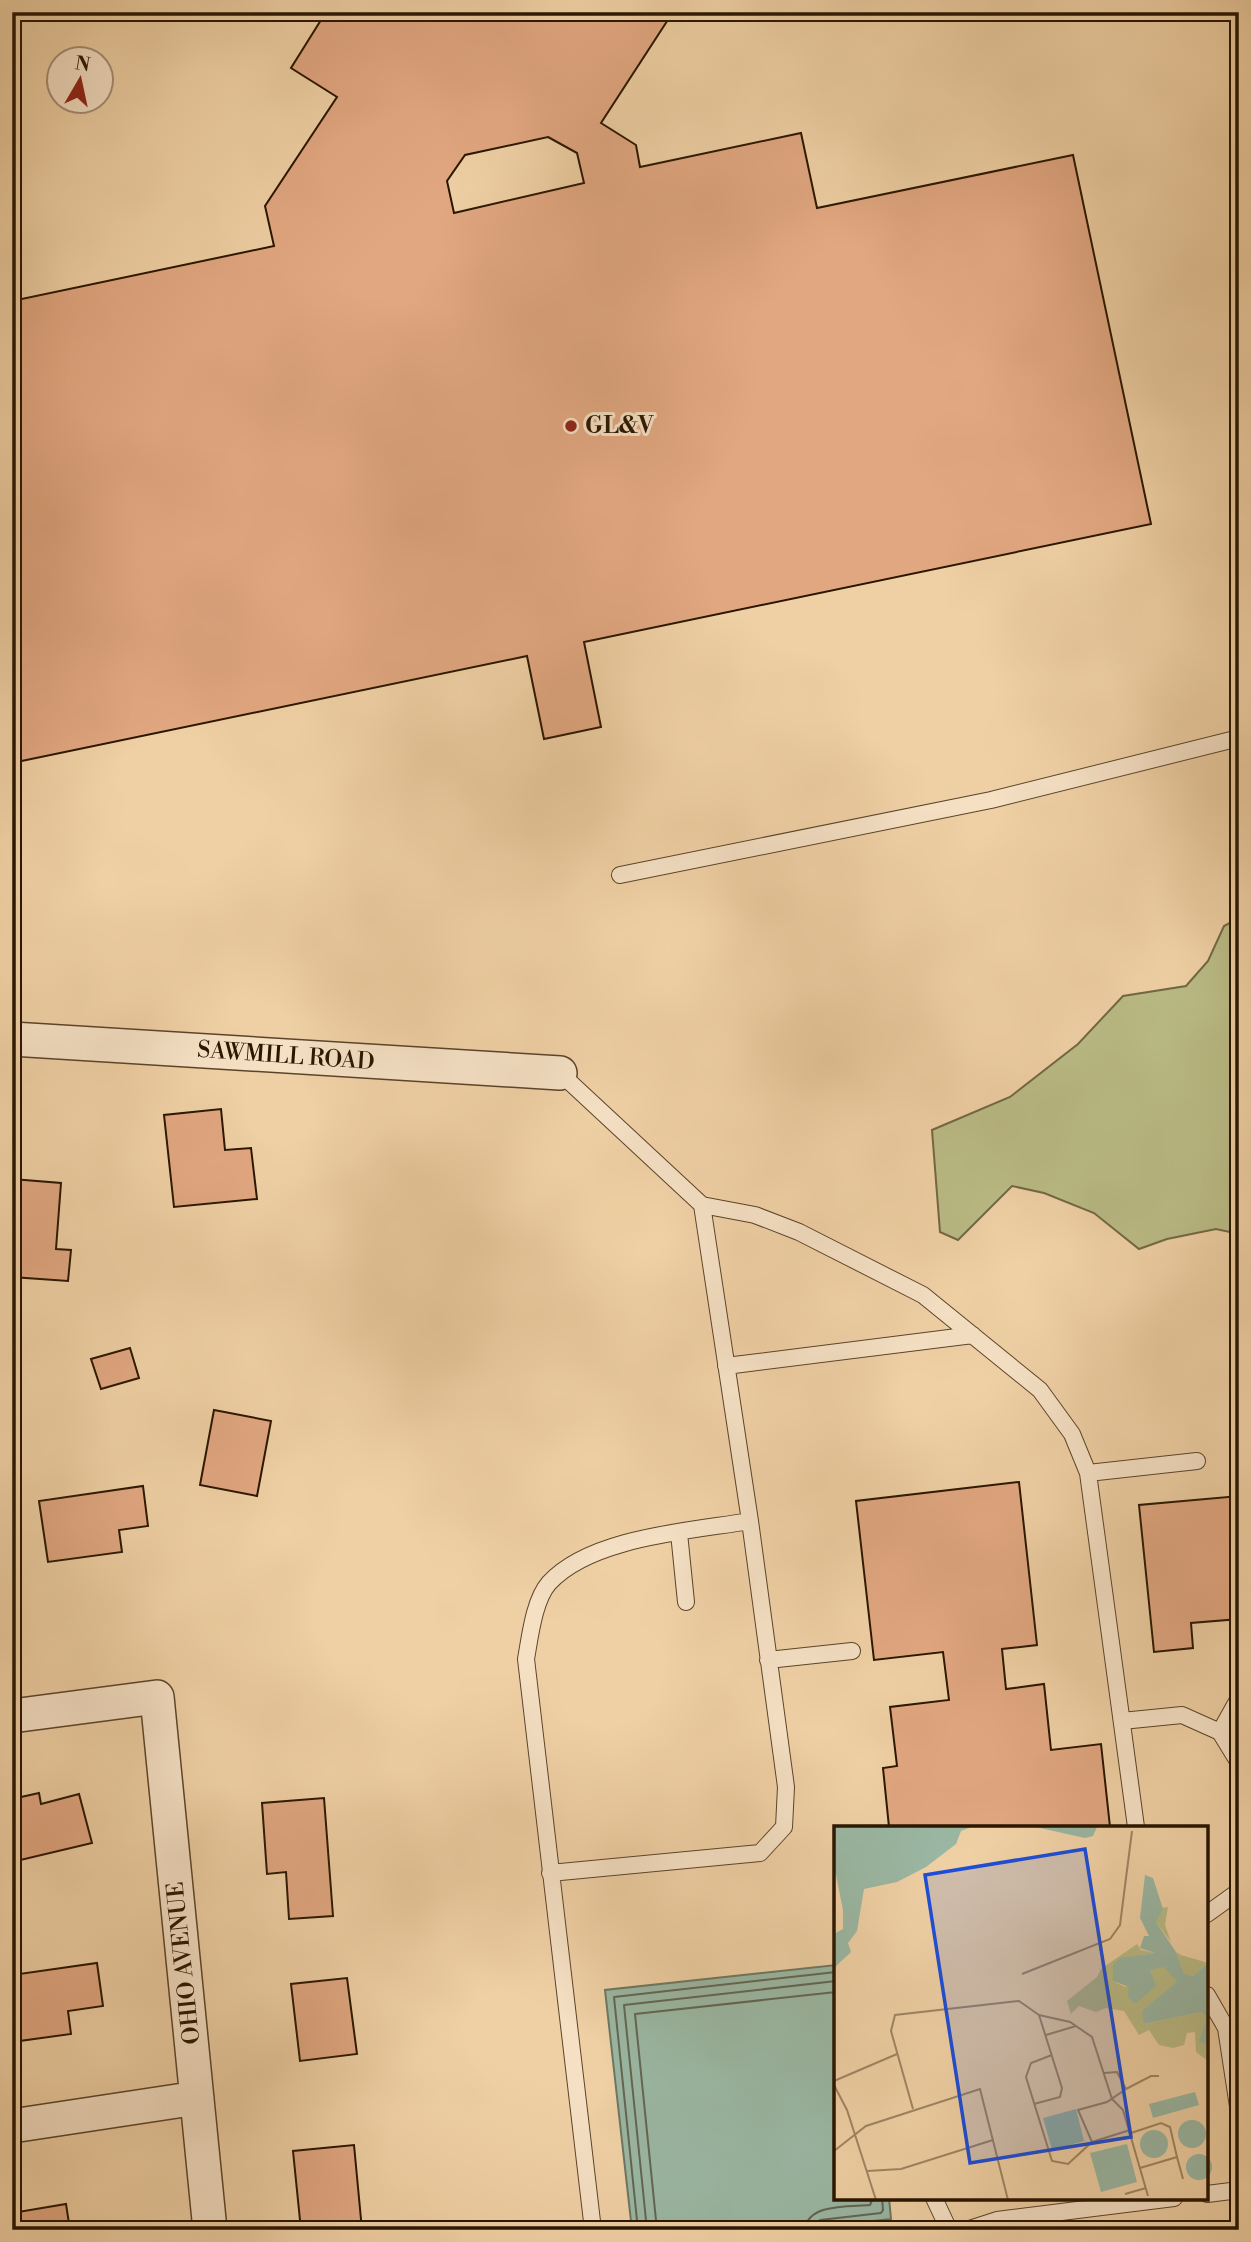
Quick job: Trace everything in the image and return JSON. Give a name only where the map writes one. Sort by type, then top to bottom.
[{"type":"street","name":"SAWMILL ROAD","points":[[12,1039],[561,1073]]},
{"type":"street","name":"OHIO AVENUE","points":[[12,1716],[157,1697],[210,2230]]},
{"type":"street","points":[[12,2126],[197,2098]]},
{"type":"lane","points":[[620,875],[991,800],[1239,738]]},
{"type":"lane","points":[[561,1073],[702,1205],[755,1215],[799,1232],[923,1294],[1040,1390],[1072,1434],[1088,1473],[1136,1826]]},
{"type":"lane","points":[[550,1873],[760,1853],[784,1827],[786,1787],[750,1521],[702,1205]]},
{"type":"lane","points":[[726,1367],[973,1335]]},
{"type":"lane","points":[[1088,1473],[1197,1461]]},
{"type":"lane","points":[[593,2230],[526,1659],[534,1616],[548,1584],[582,1557],[631,1541],[750,1521]]},
{"type":"lane","points":[[679,1533],[686,1602]]},
{"type":"lane","points":[[768,1660],[852,1651]]},
{"type":"lane","points":[[1220,1732],[1239,1698]]},
{"type":"lane","points":[[1122,1721],[1182,1715],[1220,1732],[1239,1763]]},
{"type":"lane","points":[[1209,1913],[1239,1891]]},
{"type":"lane","points":[[1209,1998],[1226,2028],[1239,2113]]},
{"type":"lane","points":[[1209,2194],[1239,2190]]},
{"type":"lane","points":[[935,2200],[949,2230]]},
{"type":"lane","points":[[966,2230],[997,2220],[1158,2200]]},
{"type":"green space","points":[[1239,918],[1239,1234],[1216,1229],[1167,1239],[1139,1249],[1094,1213],[1044,1193],[1012,1186],[958,1240],[940,1232],[932,1130],[1010,1097],[1078,1044],[1123,996],[1186,986],[1208,961],[1224,926]]},
{"type":"water","points":[[834,1965],[834,2200],[889,2200],[891,2219],[790,2230],[632,2230],[605,1990]]},
{"type":"building","name":"GL&V","points":[[326,12],[673,12],[601,123],[636,145],[640,167],[801,133],[817,208],[1073,155],[1151,524],[584,642],[601,727],[544,739],[527,656],[12,763],[12,329],[17,328],[12,301],[274,246],[265,206],[337,97],[291,68]],"holes":[[[548,137],[577,153],[584,183],[454,213],[447,181],[465,155]]]},
{"type":"building","points":[[221,1109],[225,1150],[251,1148],[257,1199],[174,1207],[164,1115]]},
{"type":"building","points":[[12,1179],[61,1183],[56,1249],[71,1250],[68,1281],[12,1277]]},
{"type":"building","points":[[130,1348],[139,1378],[101,1389],[91,1359]]},
{"type":"building","points":[[214,1410],[271,1421],[257,1496],[200,1485]]},
{"type":"building","points":[[1019,1482],[1037,1645],[1002,1649],[1006,1689],[1044,1684],[1051,1750],[1101,1744],[1110,1826],[889,1826],[883,1768],[897,1766],[890,1707],[949,1700],[943,1652],[874,1660],[856,1501]]},
{"type":"building","points":[[143,1486],[148,1526],[119,1530],[122,1552],[48,1562],[39,1501]]},
{"type":"building","points":[[1239,1496],[1239,1619],[1191,1623],[1193,1648],[1154,1652],[1139,1505]]},
{"type":"building","points":[[39,1793],[41,1804],[79,1794],[92,1843],[12,1862],[12,1799]]},
{"type":"building","points":[[324,1798],[333,1916],[289,1919],[286,1872],[267,1874],[262,1803]]},
{"type":"building","points":[[97,1963],[103,2006],[68,2011],[71,2034],[12,2042],[12,1975]]},
{"type":"building","points":[[347,1978],[357,2054],[300,2061],[291,1984]]},
{"type":"building","points":[[354,2145],[362,2230],[301,2230],[293,2151]]},
{"type":"building","points":[[66,2204],[70,2230],[12,2230],[12,2213]]},
{"type":"place","name":"GL&V","points":[[571,426]]}]
